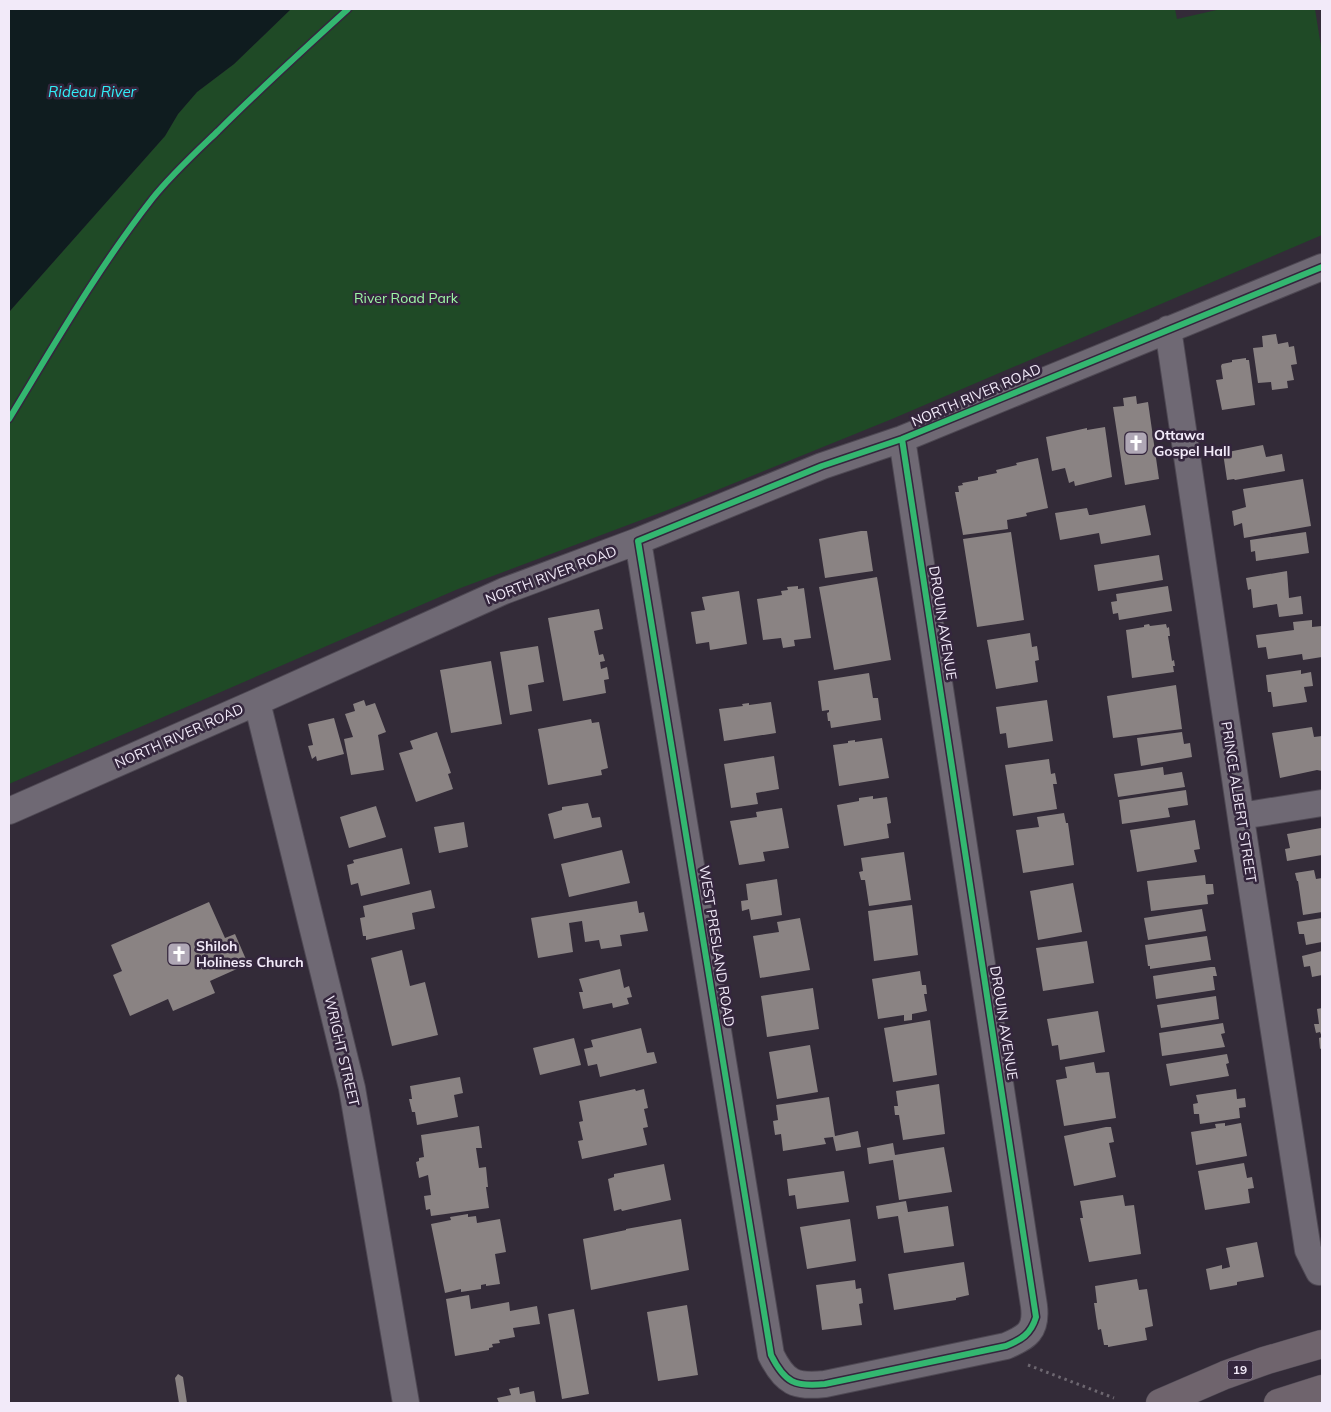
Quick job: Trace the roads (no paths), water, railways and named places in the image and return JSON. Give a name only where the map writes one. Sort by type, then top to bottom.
[{"type":"main road","name":"19","points":[[1160,1403],[1225,1375],[1322,1344]]},
{"type":"main road","points":[[1278,1403],[1322,1389]]},
{"type":"street","name":"NORTH RIVER ROAD","points":[[9,811],[504,591],[638,541],[822,466],[902,439],[1322,266]]},
{"type":"street","name":"PRINCE ALBERT STREET","points":[[1168,329],[1308,1250],[1319,1272]]},
{"type":"street","name":"DROUIN AVENUE","points":[[771,1355],[778,1369],[791,1381],[805,1386],[825,1384],[1006,1346],[1022,1339],[1029,1333],[1036,1318],[902,439]]},
{"type":"street","name":"WEST PRESLAND ROAD","points":[[638,541],[771,1355]]},
{"type":"street","name":"WRIGHT STREET","points":[[257,702],[354,1099],[406,1403]]},
{"type":"street","points":[[1241,816],[1322,803]]},
{"type":"water","name":"Rideau River","points":[[9,9],[291,9],[234,64],[197,92],[178,114],[165,136],[9,312]]},
{"type":"place","name":"Ottawa Gospel Hall","points":[[1136,443]]},
{"type":"place","name":"Shiloh Holiness Church","points":[[179,954]]},
{"type":"park label","name":"River Road Park","points":[[406,298]]}]
